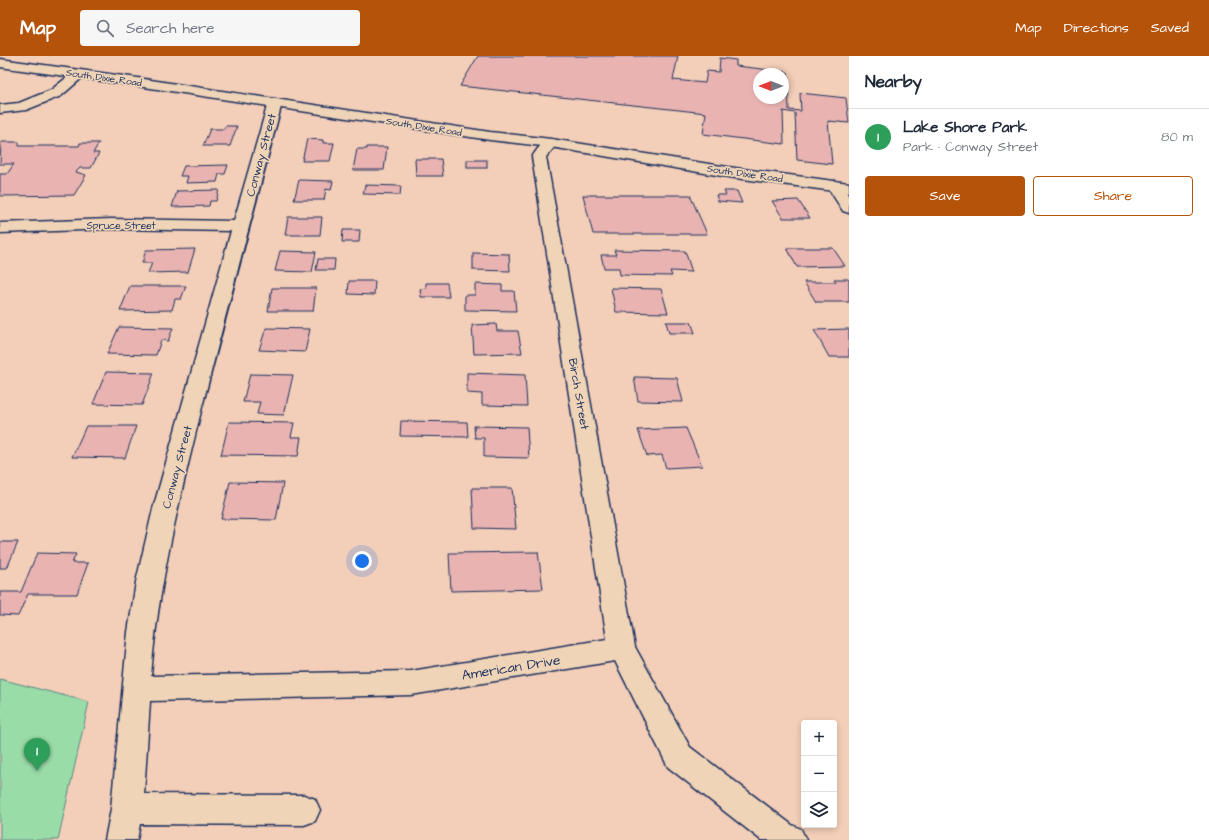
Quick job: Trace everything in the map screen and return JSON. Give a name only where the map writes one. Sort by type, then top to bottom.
[{"type":"street","name":"South Dixie Road","points":[[0,63],[551,144],[728,172],[842,187]]},
{"type":"street","points":[[0,109],[20,106],[56,93],[79,74]]},
{"type":"street","name":"Conway Street","points":[[121,840],[127,809],[141,632],[150,575],[165,509],[221,296],[275,103]]},
{"type":"street","name":"Birch Street","points":[[551,144],[539,157],[622,648]]},
{"type":"street","points":[[842,187],[849,208]]},
{"type":"street","name":"Spruce Street","points":[[0,228],[111,224],[241,226]]},
{"type":"street","points":[[622,648],[679,757],[781,836],[790,840]]},
{"type":"street","name":"American Drive","points":[[137,689],[411,683],[622,648]]},
{"type":"street","points":[[127,809],[304,810]]},
{"type":"green space","points":[[0,679],[89,702],[58,840],[0,840]]},
{"type":"building","points":[[478,56],[678,56],[673,80],[705,83],[707,71],[719,72],[720,58],[736,60],[736,66],[753,68],[753,104],[789,104],[789,110],[801,111],[800,93],[846,98],[849,123],[828,121],[832,164],[797,160],[795,113],[783,111],[784,144],[703,134],[706,113],[460,86]]},
{"type":"building","points":[[225,126],[237,126],[230,146],[203,146],[210,129],[224,129]]},
{"type":"building","points":[[307,139],[323,140],[323,143],[334,143],[330,161],[302,161]]},
{"type":"building","points":[[1,142],[19,142],[19,146],[79,146],[80,143],[99,143],[93,153],[99,153],[91,168],[80,168],[76,172],[86,175],[74,195],[0,196],[0,174],[7,174],[14,164],[0,164]]},
{"type":"building","points":[[367,147],[387,147],[384,170],[353,170],[357,149],[367,149]]},
{"type":"building","points":[[415,159],[441,159],[443,176],[416,176]]},
{"type":"building","points":[[467,160],[487,160],[487,168],[467,168]]},
{"type":"building","points":[[228,165],[225,174],[219,174],[217,182],[186,183],[188,176],[180,176],[184,166]]},
{"type":"building","points":[[299,180],[333,181],[331,190],[326,189],[324,200],[294,200]]},
{"type":"building","points":[[365,185],[401,186],[400,195],[363,194]]},
{"type":"building","points":[[219,190],[216,201],[210,201],[209,206],[172,207],[177,191]]},
{"type":"building","points":[[724,191],[737,191],[742,203],[718,201],[716,195],[726,195]]},
{"type":"building","points":[[583,195],[690,195],[707,234],[593,234]]},
{"type":"building","points":[[798,200],[810,218],[783,218],[772,201]]},
{"type":"building","points":[[288,217],[322,217],[320,235],[285,235]]},
{"type":"building","points":[[343,230],[360,230],[359,242],[342,242]]},
{"type":"building","points":[[787,248],[833,248],[845,266],[797,267]]},
{"type":"building","points":[[195,249],[188,272],[148,273],[152,263],[142,263],[146,250]]},
{"type":"building","points":[[614,250],[685,251],[692,272],[670,271],[672,276],[620,275],[619,268],[604,268],[601,255],[616,255]]},
{"type":"building","points":[[280,251],[316,252],[312,272],[275,271]]},
{"type":"building","points":[[473,253],[509,254],[510,271],[473,270]]},
{"type":"building","points":[[318,259],[335,259],[334,270],[316,270]]},
{"type":"building","points":[[834,279],[849,280],[849,302],[816,302],[804,282],[836,282]]},
{"type":"building","points":[[349,281],[375,281],[374,295],[348,294]]},
{"type":"building","points":[[426,283],[447,283],[449,297],[421,297],[420,289],[426,288]]},
{"type":"building","points":[[475,284],[502,285],[502,291],[514,291],[516,311],[465,310],[465,295],[475,295]]},
{"type":"building","points":[[130,286],[186,286],[181,299],[175,299],[172,310],[120,311]]},
{"type":"building","points":[[272,288],[316,288],[313,311],[268,311]]},
{"type":"building","points":[[611,288],[661,289],[668,313],[616,312]]},
{"type":"building","points":[[666,322],[691,322],[695,333],[669,333]]},
{"type":"building","points":[[496,324],[497,331],[518,331],[522,353],[474,354],[472,325]]},
{"type":"building","points":[[119,327],[173,328],[168,341],[161,340],[156,355],[107,354]]},
{"type":"building","points":[[266,328],[310,329],[305,352],[259,350]]},
{"type":"building","points":[[849,329],[849,357],[829,357],[814,330]]},
{"type":"building","points":[[106,372],[154,373],[142,405],[93,404]]},
{"type":"building","points":[[467,373],[525,375],[527,406],[482,405],[482,394],[467,393]]},
{"type":"building","points":[[250,374],[293,375],[284,415],[257,414],[260,402],[243,402]]},
{"type":"building","points":[[634,377],[677,378],[683,402],[638,401]]},
{"type":"building","points":[[401,421],[467,422],[468,437],[400,436]]},
{"type":"building","points":[[229,422],[294,423],[291,437],[301,437],[298,456],[221,455]]},
{"type":"building","points":[[86,426],[136,426],[125,458],[72,457]]},
{"type":"building","points":[[474,426],[527,427],[529,458],[484,457],[484,438],[475,438]]},
{"type":"building","points":[[686,428],[702,466],[666,468],[662,455],[647,456],[638,430]]},
{"type":"building","points":[[230,482],[283,483],[276,520],[221,519]]},
{"type":"building","points":[[472,488],[512,488],[516,529],[474,528]]},
{"type":"building","points":[[0,542],[18,542],[7,568],[0,568]]},
{"type":"building","points":[[538,552],[543,589],[451,591],[449,553]]},
{"type":"building","points":[[37,553],[76,554],[72,563],[88,563],[77,594],[28,594],[18,616],[0,615],[0,592],[21,592]]},
{"type":"place","name":"Lake Shore Park","points":[[37,771]]}]
